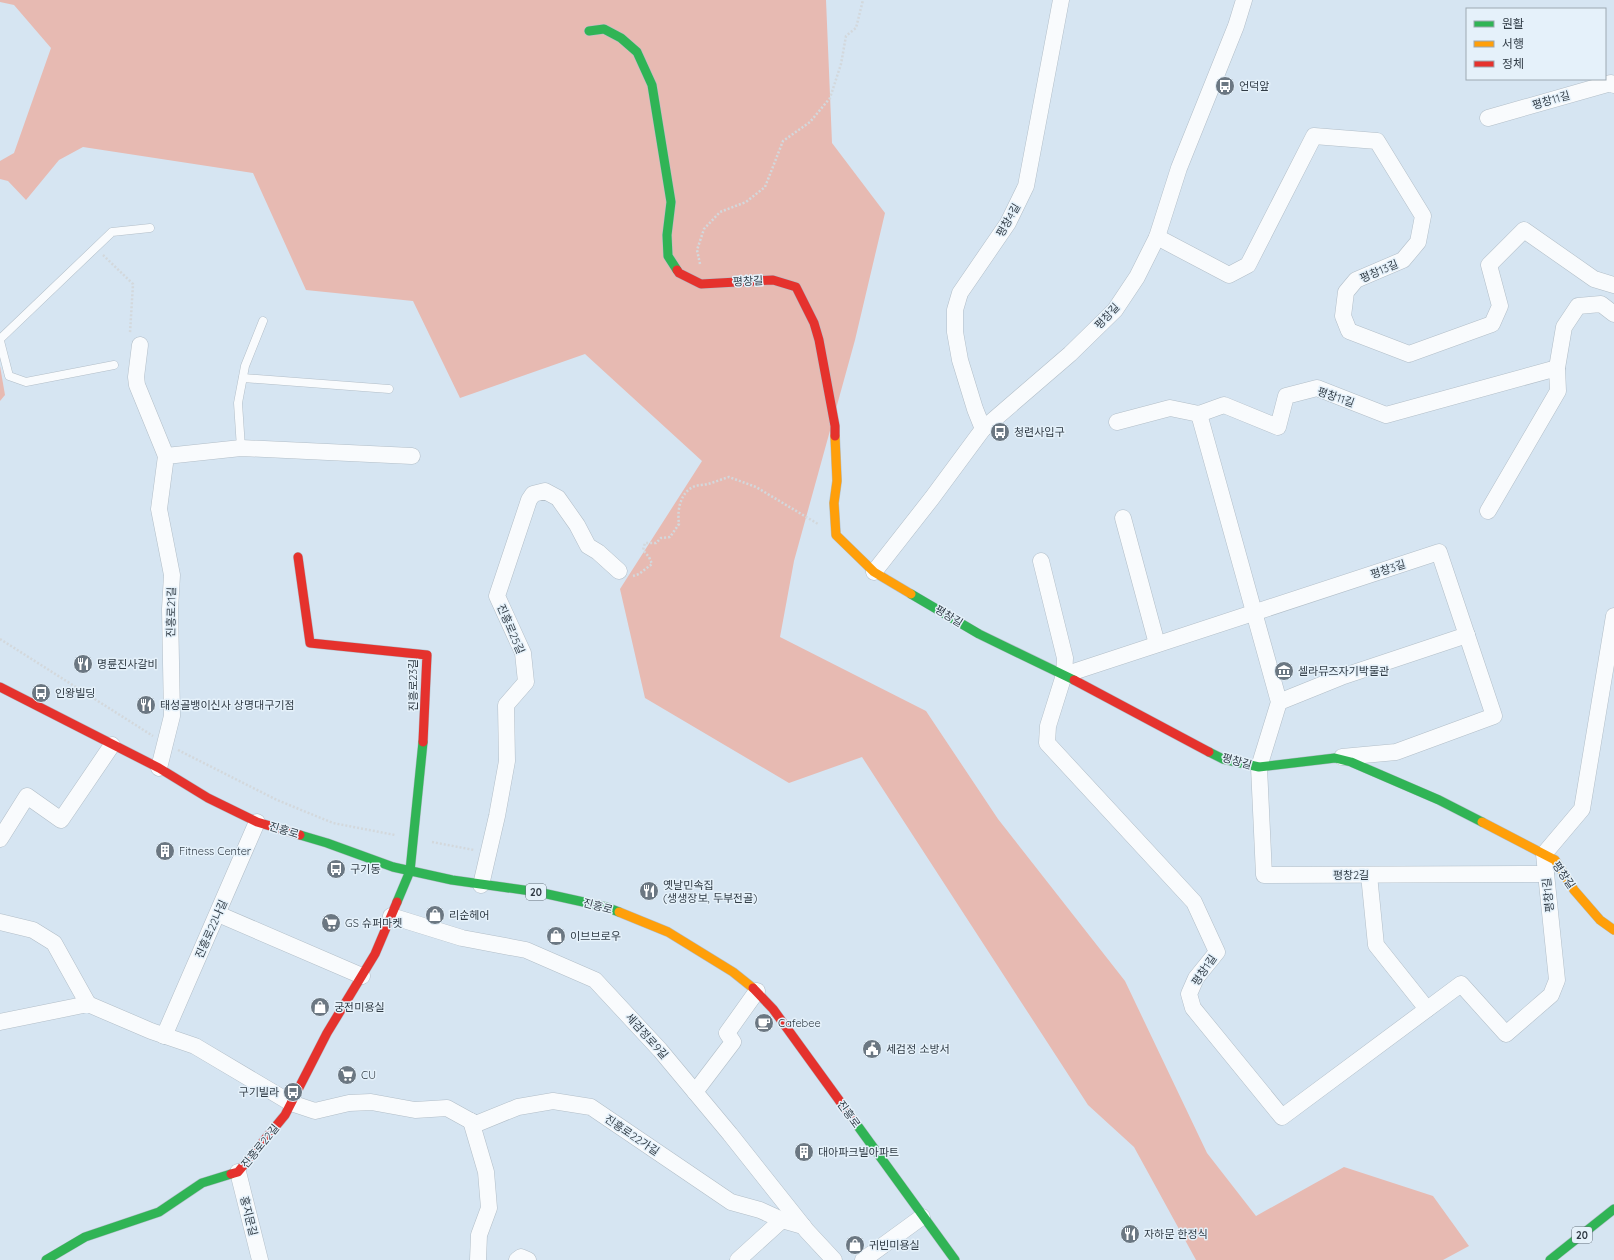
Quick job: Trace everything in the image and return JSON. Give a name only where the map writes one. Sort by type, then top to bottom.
[{"type":"street","name":"평창4길","points":[[983,429],[975,409],[960,360],[955,310],[960,293],[1008,223],[1026,186],[1061,0]]},
{"type":"street","name":"평창길","points":[[874,572],[932,498],[983,429],[1070,354],[1115,310],[1137,277],[1157,237],[1179,168],[1236,26],[1244,0]]},
{"type":"street","name":"평창길","points":[[588,31],[604,29],[621,38],[637,52],[652,85],[671,202],[667,235],[668,256],[679,273],[701,284],[773,280],[796,288],[814,322],[819,340],[835,426],[837,481],[834,503],[836,535],[874,572],[979,634],[1064,675],[1223,759],[1259,768],[1335,758],[1351,762],[1439,800],[1555,860],[1574,890],[1600,920],[1614,930]]},
{"type":"street","name":"평창11길","points":[[1488,118],[1612,83],[1614,85]]},
{"type":"street","name":"평창13길","points":[[1157,237],[1229,275],[1248,265],[1314,136],[1377,141],[1424,216],[1418,242],[1402,260],[1356,280],[1346,292],[1343,316],[1349,331],[1409,354],[1492,324],[1500,306],[1489,265],[1524,230],[1594,279],[1614,285]]},
{"type":"street","points":[[1488,511],[1558,391],[1557,368],[1564,327],[1578,306],[1601,304],[1614,314]]},
{"type":"street","name":"진흥로21길","points":[[135,340],[137,385],[166,456],[159,509],[172,575],[170,609],[172,716],[159,768]]},
{"type":"street","name":"평창11길","points":[[1199,414],[1224,405],[1278,427],[1286,396],[1317,388],[1386,415],[1557,368]]},
{"type":"street","points":[[1116,422],[1170,408],[1199,414],[1279,702],[1259,768]]},
{"type":"street","points":[[166,456],[241,448],[412,456]]},
{"type":"street","name":"진흥로25길","points":[[481,885],[507,761],[506,705],[526,682],[523,653],[497,596],[529,500],[533,494],[545,492],[558,498],[577,525],[588,546],[598,552],[619,571]]},
{"type":"street","points":[[1123,518],[1157,644]]},
{"type":"street","name":"평창3길","points":[[1064,675],[1439,552],[1494,716],[1396,752],[1335,758]]},
{"type":"street","name":"진흥로23길","points":[[298,557],[310,643],[427,655],[425,726],[410,871]]},
{"type":"street","points":[[1041,561],[1065,658],[1064,675]]},
{"type":"street","points":[[1544,854],[1582,808],[1614,616]]},
{"type":"street","points":[[1279,702],[1341,677],[1467,635]]},
{"type":"street","name":"평창1길","points":[[1064,675],[1048,726],[1047,742],[1194,902],[1217,952],[1196,978],[1189,994],[1193,1008],[1282,1117],[1461,984],[1506,1034],[1551,995],[1556,980],[1544,854]]},
{"type":"street","name":"진흥로","points":[[2,690],[159,768],[208,798],[257,822],[327,843],[393,867],[481,885],[538,892],[606,907],[668,932],[733,972],[757,991],[773,1009],[922,1217],[955,1260]]},
{"type":"street","points":[[0,839],[27,796],[61,820],[112,745]]},
{"type":"street","name":"평창2길","points":[[1259,768],[1264,875],[1546,874]]},
{"type":"street","name":"진흥로22나길","points":[[164,1036],[257,822]]},
{"type":"street","name":"진흥로22길","points":[[46,1260],[84,1236],[159,1212],[202,1183],[238,1172],[285,1115],[327,1033],[375,954],[410,871]]},
{"type":"street","points":[[1369,875],[1376,945],[1427,1009]]},
{"type":"street","points":[[218,914],[362,976]]},
{"type":"street","name":"세검정로9길","points":[[391,916],[462,938],[526,950],[596,980],[660,1050],[803,1226],[834,1260]]},
{"type":"street","points":[[0,922],[33,930],[54,944],[88,1004]]},
{"type":"street","points":[[695,1092],[733,1042],[727,1032],[757,991]]},
{"type":"street","points":[[0,1022],[88,1004],[164,1036],[195,1046],[291,1103],[315,1111],[350,1103],[371,1102],[415,1110],[447,1108],[471,1121],[486,1172],[490,1208],[479,1235],[478,1260]]},
{"type":"street","name":"진흥로22가길","points":[[471,1121],[476,1124],[518,1107],[553,1101],[591,1107],[731,1202],[760,1210],[782,1220],[803,1226]]},
{"type":"street","name":"홍지문길","points":[[238,1172],[260,1260]]},
{"type":"street","name":"20","points":[[1550,1260],[1614,1209]]},
{"type":"street","points":[[863,1260],[922,1217]]},
{"type":"street","points":[[738,1260],[782,1220]]},
{"type":"street","points":[[517,1260],[521,1257],[528,1260]]},
{"type":"lane","points":[[114,365],[26,382],[9,376],[0,340],[112,232],[150,228]]},
{"type":"lane","points":[[241,448],[238,403],[245,366],[263,322]]},
{"type":"lane","points":[[243,378],[389,389]]},
{"type":"path","points":[[701,265],[697,250],[704,229],[720,212],[746,202],[765,187],[783,140],[810,122],[830,98],[841,64],[846,36],[856,28],[863,0]]},
{"type":"path","points":[[95,248],[133,284],[135,340]]},
{"type":"path","points":[[619,571],[632,576],[639,574],[652,564],[649,557],[643,550],[645,543],[656,543],[661,538],[670,537],[679,524],[678,515],[680,500],[686,492],[695,486],[708,484],[729,477],[756,487],[836,535]]},
{"type":"path","points":[[0,639],[143,731],[277,800],[333,823],[488,853]]},
{"type":"shaded area","points":[[0,0],[826,0],[832,143],[885,213],[855,340],[794,561],[780,637],[926,711],[998,819],[1125,981],[1207,1153],[1256,1216],[1344,1167],[1433,1196],[1469,1246],[1443,1260],[1196,1260],[1134,1147],[1088,1105],[862,757],[789,783],[645,698],[620,589],[702,461],[585,354],[460,398],[413,301],[306,290],[253,173],[83,147],[59,160],[26,200],[8,181],[0,179],[0,161],[14,153],[51,48],[14,5],[0,2]]},
{"type":"shaded area","points":[[0,366],[5,395],[0,401]]},
{"type":"traffic: fast","points":[[589,31],[604,29],[621,38],[637,52],[652,85],[671,202],[667,235],[668,256],[677,270]]},
{"type":"traffic: fast","points":[[911,594],[979,634],[1074,680]]},
{"type":"traffic: fast","points":[[397,902],[410,871],[423,742]]},
{"type":"traffic: fast","points":[[1209,752],[1223,759],[1259,767],[1335,758],[1351,762],[1439,800],[1482,822]]},
{"type":"traffic: fast","points":[[300,835],[327,843],[393,867],[452,880],[538,892],[606,907],[619,912]]},
{"type":"traffic: fast","points":[[852,1118],[955,1260]]},
{"type":"traffic: fast","points":[[46,1260],[85,1237],[159,1212],[202,1183],[231,1174]]},
{"type":"traffic: fast","points":[[1550,1260],[1614,1209]]},
{"type":"traffic: slow","points":[[835,436],[837,481],[834,503],[836,535],[874,572],[911,594]]},
{"type":"traffic: slow","points":[[1482,822],[1555,860],[1574,890],[1600,920],[1614,930]]},
{"type":"traffic: slow","points":[[619,912],[668,932],[733,972],[753,988]]},
{"type":"traffic: jam","points":[[677,270],[679,273],[701,284],[773,280],[796,287],[814,323],[819,340],[835,426],[835,436]]},
{"type":"traffic: jam","points":[[298,557],[310,643],[427,655],[423,742]]},
{"type":"traffic: jam","points":[[1074,680],[1209,752]]},
{"type":"traffic: jam","points":[[0,687],[159,768],[208,798],[257,822],[300,835]]},
{"type":"traffic: jam","points":[[231,1174],[238,1172],[285,1115],[327,1033],[375,954],[397,902]]},
{"type":"traffic: jam","points":[[753,988],[773,1009],[852,1118]]},
{"type":"place","name":"언덕앞","points":[[1225,86]]},
{"type":"place","name":"청련사입구","points":[[1000,432]]},
{"type":"place","name":"명륜진사갈비","points":[[83,664]]},
{"type":"place","name":"셀라뮤즈자기박물관","points":[[1284,671]]},
{"type":"place","name":"인왕빌딩","points":[[41,693]]},
{"type":"place","name":"태성골뱅이신사 상명대구기점","points":[[146,705]]},
{"type":"place","name":"Fitness Center","points":[[165,851]]},
{"type":"place","name":"구기동","points":[[336,869]]},
{"type":"place","name":"옛날민속집 (생생장보, 두부전골)","points":[[649,891]]},
{"type":"place","name":"리순헤어","points":[[435,915]]},
{"type":"place","name":"GS 슈퍼마켓","points":[[331,923]]},
{"type":"place","name":"이브브로우","points":[[556,936]]},
{"type":"place","name":"궁전미용실","points":[[320,1007]]},
{"type":"place","name":"Cafebee","points":[[764,1023]]},
{"type":"place","name":"세검정 소방서","points":[[872,1049]]},
{"type":"place","name":"CU","points":[[347,1075]]},
{"type":"place","name":"구기빌라","points":[[293,1092]]},
{"type":"place","name":"대아파크빌아파트","points":[[804,1152]]},
{"type":"place","name":"자하문 한정식","points":[[1130,1234]]},
{"type":"place","name":"귀빈미용실","points":[[855,1245]]}]
